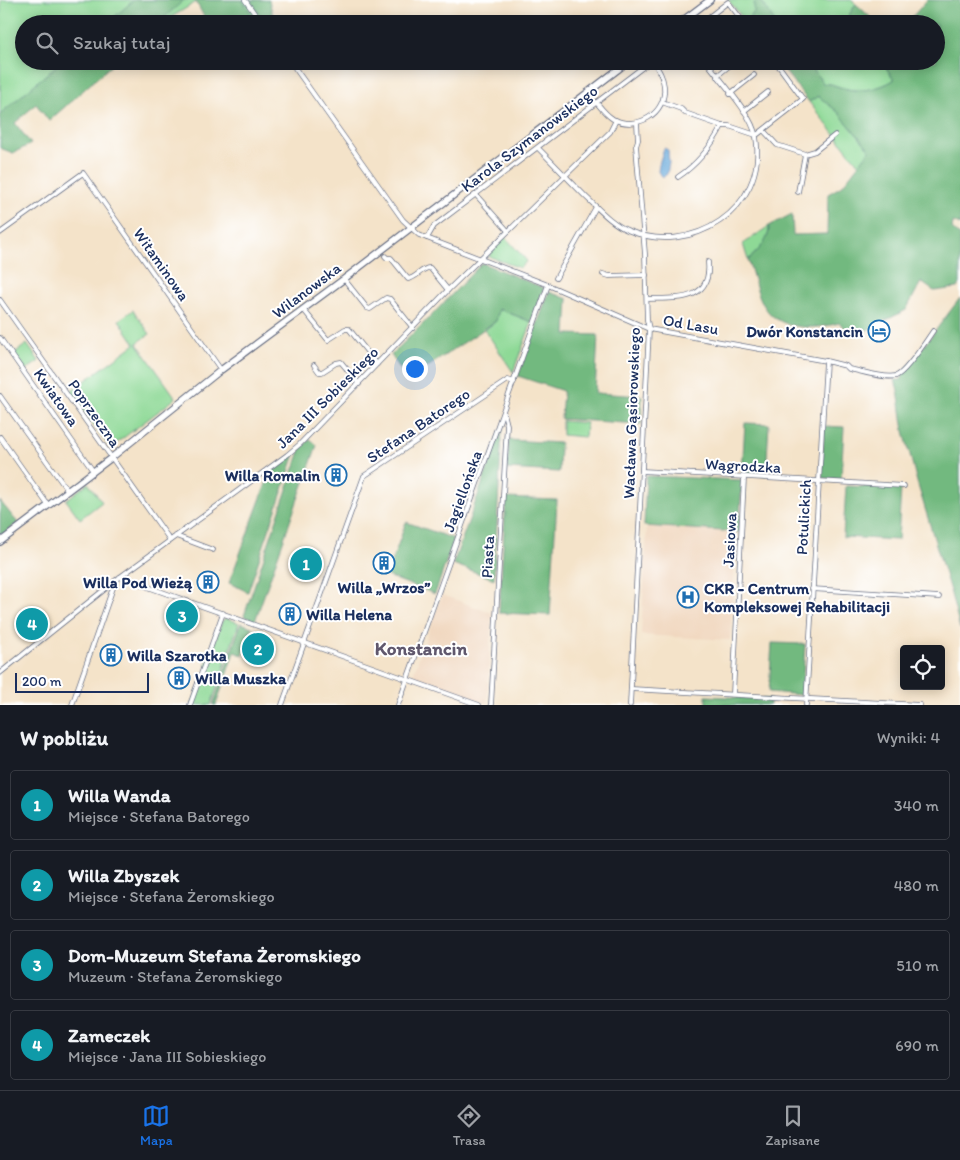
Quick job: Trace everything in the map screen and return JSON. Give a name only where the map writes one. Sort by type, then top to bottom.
[{"type":"main road","points":[[690,15],[710,0]]},
{"type":"main road","name":"Wilanowska","points":[[0,542],[111,458],[221,370],[344,279],[617,70]]},
{"type":"street","points":[[245,0],[256,15]]},
{"type":"street","points":[[711,15],[728,2],[738,15]]},
{"type":"street","points":[[296,70],[410,228]]},
{"type":"street","name":"Karola Szymanowskiego","points":[[427,238],[434,226],[640,70]]},
{"type":"street","points":[[596,102],[607,115],[616,120],[626,123],[637,123],[649,119],[662,102],[664,83],[659,70]]},
{"type":"street","points":[[538,148],[596,207],[617,225],[626,230],[660,239],[686,237],[704,231],[727,216],[740,201],[752,179],[757,158],[756,135],[753,126],[713,70]]},
{"type":"street","points":[[717,76],[724,70]]},
{"type":"street","points":[[662,102],[681,109],[685,113],[722,126],[729,126],[756,135],[764,131],[802,101],[803,97],[782,70]]},
{"type":"street","points":[[730,94],[754,75]]},
{"type":"street","points":[[744,111],[768,92]]},
{"type":"street","name":"Jana III Sobieskiego","points":[[0,673],[170,540],[288,455],[359,384],[448,290],[610,132],[616,120]]},
{"type":"street","name":"Wacława Gąsiorowskiego","points":[[630,705],[649,329],[644,236],[636,146],[638,140],[637,123]]},
{"type":"street","points":[[678,177],[701,158],[714,141],[722,126]]},
{"type":"street","points":[[764,131],[777,145],[805,154],[814,151],[835,135]]},
{"type":"street","points":[[798,192],[805,154]]},
{"type":"street","name":"Witaminowa","points":[[0,233],[83,172],[221,370]]},
{"type":"street","points":[[476,195],[508,231]]},
{"type":"street","points":[[556,278],[596,207]]},
{"type":"street","name":"Od Lasu","points":[[410,228],[427,238],[548,285],[649,329],[826,361],[846,366],[849,369],[895,376],[904,370],[933,331]]},
{"type":"street","points":[[385,256],[392,258],[408,279],[412,279],[426,268],[430,268],[448,290]]},
{"type":"street","points":[[647,299],[680,298],[694,295],[705,283],[708,273],[708,262]]},
{"type":"street","points":[[603,274],[609,276],[646,275]]},
{"type":"street","points":[[344,279],[367,308],[370,309],[386,298],[390,299],[413,328]]},
{"type":"street","name":"Jagiellońska","points":[[398,705],[548,285]]},
{"type":"street","name":"Poprzeczna","points":[[0,300],[170,540]]},
{"type":"street","points":[[303,310],[328,340],[349,329],[377,364]]},
{"type":"street","name":"Kwiatowa","points":[[0,338],[93,471]]},
{"type":"street","name":"Potulickich","points":[[806,705],[826,361]]},
{"type":"street","points":[[314,365],[319,372],[322,372],[341,362],[359,384]]},
{"type":"street","name":"Stefana Batorego","points":[[282,705],[364,476],[508,380],[514,382]]},
{"type":"street","points":[[0,396],[68,490]]},
{"type":"street","name":"Piasta","points":[[491,705],[507,425],[504,411]]},
{"type":"street","points":[[0,437],[48,505]]},
{"type":"street","name":"Wągrodzka","points":[[642,471],[904,486]]},
{"type":"street","name":"Jasiowa","points":[[733,694],[744,478]]},
{"type":"street","points":[[176,536],[213,550]]},
{"type":"street","points":[[120,578],[479,705]]},
{"type":"street","points":[[72,705],[116,581]]},
{"type":"street","points":[[812,589],[939,597]]},
{"type":"street","points":[[190,705],[223,613]]},
{"type":"street","points":[[631,690],[920,705]]},
{"type":"shaded area","name":"CKR - Centrum Kompleksowej Rehabilitacji","points":[[647,526],[737,531],[730,640],[641,635]]},
{"type":"shaded area","points":[[442,595],[492,613],[487,704],[412,677]]},
{"type":"green space","points":[[1,0],[264,0],[270,15],[207,15],[198,1],[175,15],[15,15],[15,70],[51,70],[0,114]]},
{"type":"green space","points":[[134,0],[184,0],[167,15],[116,15]]},
{"type":"green space","points":[[195,0],[242,0],[252,15],[203,15]]},
{"type":"green space","points":[[250,0],[269,0],[273,15],[260,15]]},
{"type":"green space","points":[[728,0],[852,0],[856,4],[850,15],[761,15],[754,12],[752,15],[740,15]]},
{"type":"green space","points":[[927,0],[960,0],[960,225],[953,222],[952,229],[960,236],[960,284],[957,288],[934,291],[921,282],[906,310],[855,336],[839,323],[819,327],[787,324],[769,313],[763,304],[748,260],[765,241],[768,236],[769,226],[792,214],[793,235],[827,234],[828,194],[842,186],[870,150],[838,112],[818,96],[809,102],[784,70],[813,70],[824,84],[856,90],[882,86],[894,80],[888,70],[945,70],[945,15],[914,15]]},
{"type":"green space","points":[[758,1],[763,3],[770,15],[752,15],[754,12],[754,3]]},
{"type":"green space","points":[[856,4],[868,15],[850,15]]},
{"type":"green space","points":[[51,70],[106,70],[49,121],[36,104],[15,123],[31,144],[13,153],[0,148],[0,114]]},
{"type":"green space","points":[[813,70],[888,70],[894,80],[876,88],[863,90],[824,84]]},
{"type":"green space","points":[[818,96],[838,112],[870,150],[859,165],[809,102]]},
{"type":"green space","points":[[769,226],[768,236],[765,241],[748,260],[743,244]]},
{"type":"green space","points":[[505,237],[527,261],[520,268],[488,256]]},
{"type":"green space","points":[[482,263],[544,288],[532,322],[499,309],[496,321],[408,380],[391,355]]},
{"type":"green space","points":[[549,292],[568,299],[566,334],[598,335],[595,393],[642,396],[641,424],[561,419],[563,391],[518,376]]},
{"type":"green space","points":[[960,298],[960,629],[917,482],[904,431],[895,380],[901,380],[905,371]]},
{"type":"green space","points":[[499,309],[532,322],[513,372],[485,330],[496,321]]},
{"type":"green space","points":[[133,310],[150,334],[137,343],[176,398],[110,448],[70,392],[135,344],[119,320]]},
{"type":"green space","points":[[27,344],[39,361],[25,371],[13,354]]},
{"type":"green space","points":[[562,421],[586,423],[585,437],[562,435]]},
{"type":"green space","points":[[745,423],[769,424],[766,475],[742,473]]},
{"type":"green space","points":[[824,426],[844,427],[841,479],[822,478]]},
{"type":"green space","points":[[502,429],[494,579],[453,564]]},
{"type":"green space","points":[[310,439],[317,445],[255,621],[244,616],[301,448]]},
{"type":"green space","points":[[509,440],[560,443],[559,472],[507,469]]},
{"type":"green space","points":[[295,454],[248,592],[229,583],[269,476],[267,474]]},
{"type":"green space","points":[[646,476],[742,480],[739,532],[644,526]]},
{"type":"green space","points":[[88,483],[102,502],[80,519],[66,500]]},
{"type":"green space","points":[[846,486],[901,488],[898,540],[843,537]]},
{"type":"green space","points":[[506,498],[557,500],[550,615],[499,613]]},
{"type":"green space","points":[[0,501],[18,523],[0,537]]},
{"type":"green space","points":[[406,522],[454,539],[435,594],[387,576]]},
{"type":"green space","points":[[226,618],[239,623],[211,705],[192,705],[198,689],[200,689],[204,681],[201,679],[203,674],[206,675],[209,667],[206,665],[222,621]]},
{"type":"green space","points":[[241,623],[252,627],[243,655],[234,652],[216,705],[213,705]]},
{"type":"green space","points":[[772,643],[805,644],[802,695],[769,692]]},
{"type":"green space","points":[[706,696],[770,699],[770,705],[706,705]]},
{"type":"water","points":[[664,148],[668,150],[669,163],[667,174],[663,177],[658,172]]},
{"type":"place","name":"Dwór Konstancin","points":[[879,331]]},
{"type":"place","name":"Willa Romalin","points":[[336,475]]},
{"type":"place","name":"Willa „Wrzos”","points":[[384,563]]},
{"type":"place","name":"Willa Wanda","points":[[306,564]]},
{"type":"place","name":"Willa Pod Wieżą","points":[[208,582]]},
{"type":"place","name":"CKR - Centrum Kompleksowej Rehabilitacji","points":[[688,597]]},
{"type":"place","name":"Willa Helena","points":[[290,614]]},
{"type":"place","name":"Dom-Muzeum Stefana Żeromskiego","points":[[182,616]]},
{"type":"place","name":"Zameczek","points":[[32,624]]},
{"type":"place","name":"Willa Zbyszek","points":[[258,649]]},
{"type":"place","name":"Willa Szarotka","points":[[111,655]]},
{"type":"place","name":"Willa Muszka","points":[[179,678]]},
{"type":"district","name":"Konstancin","points":[[421,648]]}]
